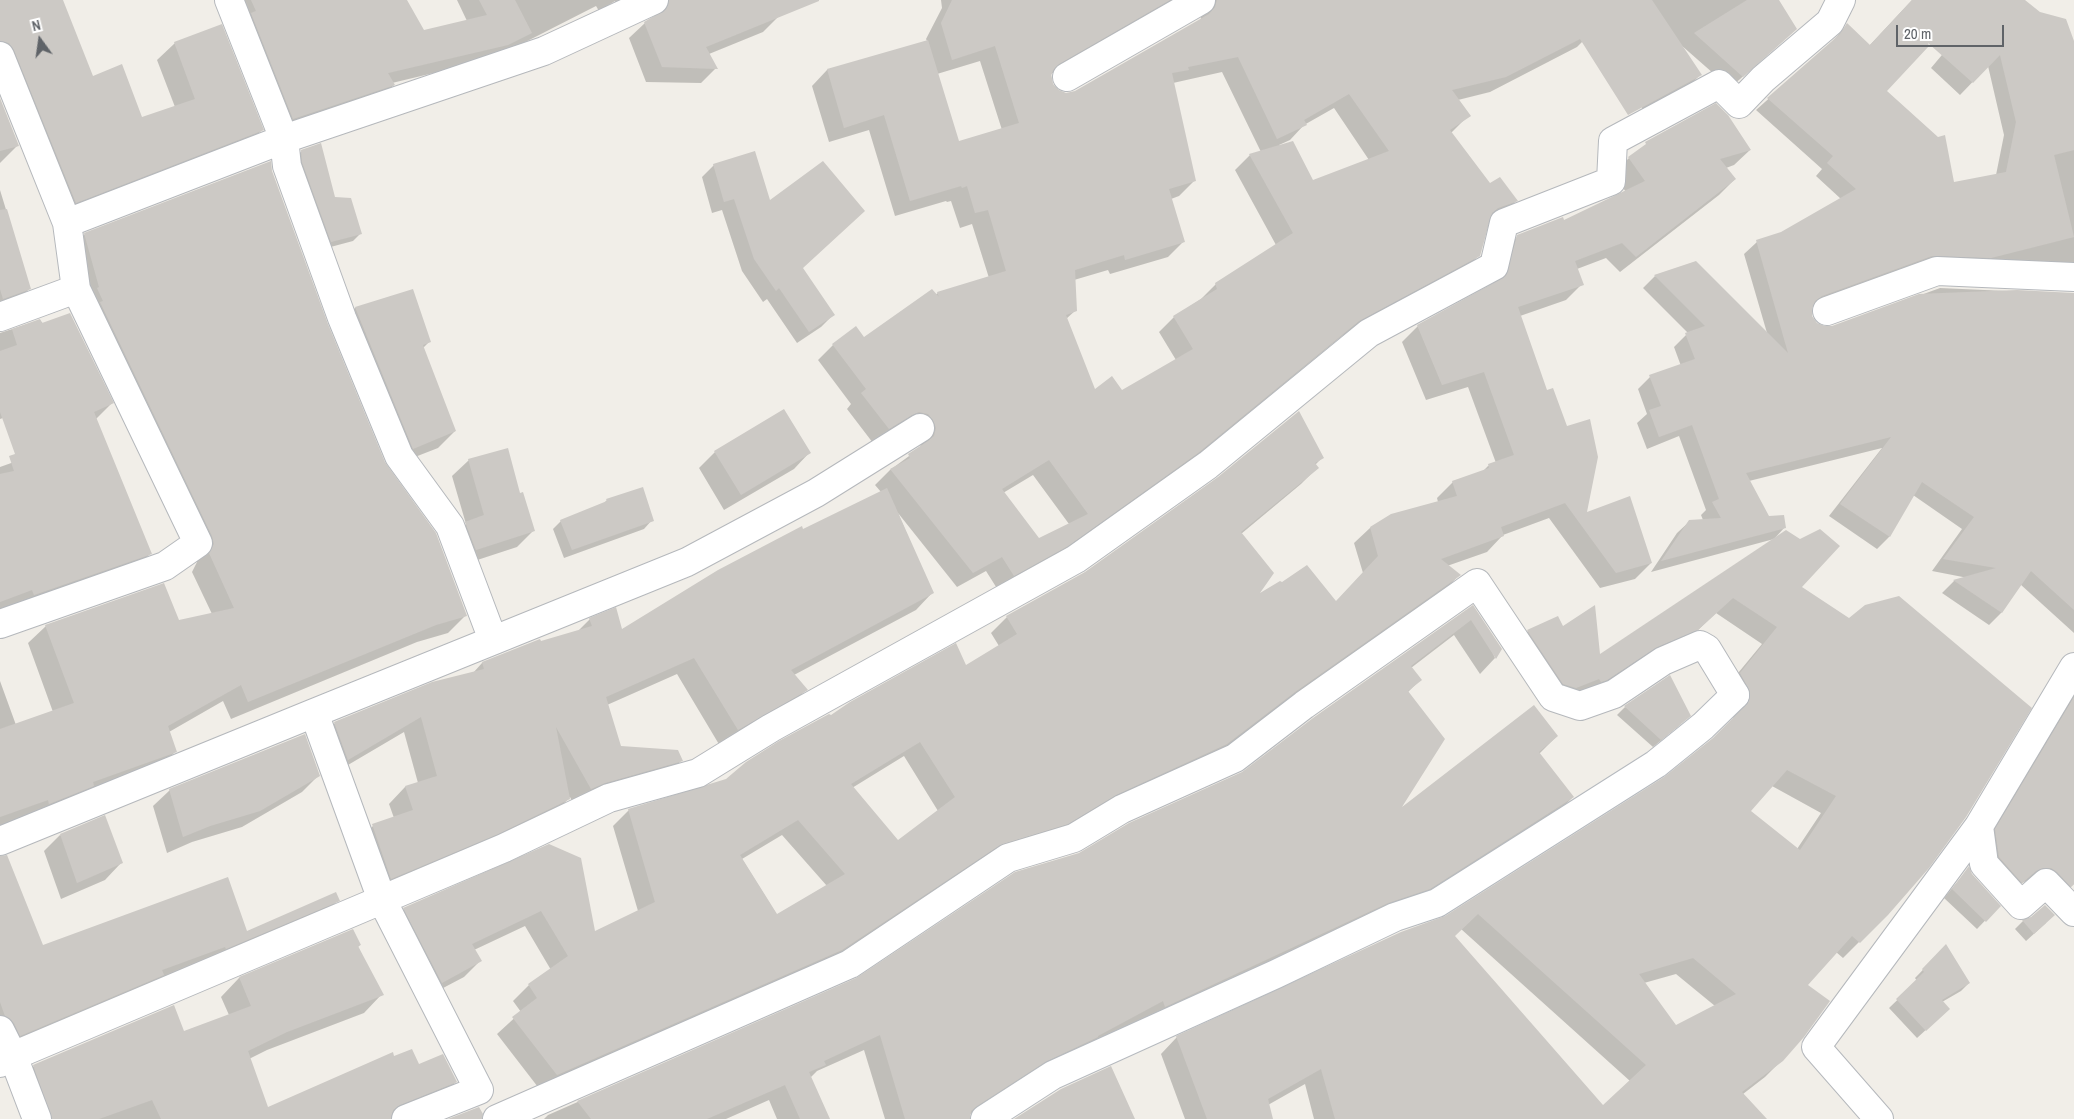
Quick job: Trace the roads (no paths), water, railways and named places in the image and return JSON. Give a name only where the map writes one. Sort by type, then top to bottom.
[{"type":"street","points":[[229,0],[284,139],[287,166],[339,309],[399,456],[450,526],[493,640]]},
{"type":"street","points":[[67,223],[284,139],[544,51],[654,0]]},
{"type":"street","points":[[1067,77],[1201,0]]},
{"type":"street","points":[[6,1059],[504,848],[609,798],[698,773],[771,728],[1076,559],[1208,465],[1369,333],[1494,266],[1504,223],[1611,181],[1613,141],[1719,84],[1739,104],[1763,79],[1830,22],[1841,0]]},
{"type":"street","points":[[0,56],[67,223],[76,289],[198,543],[166,566],[0,624]]},
{"type":"street","points":[[1827,311],[1937,271],[2074,277]]},
{"type":"street","points":[[0,317],[76,289]]},
{"type":"street","points":[[0,841],[687,562],[816,493],[920,428]]},
{"type":"street","points":[[314,713],[382,900],[479,1090],[496,1119],[850,964],[1008,858],[1074,838],[1122,809],[1235,758],[1312,699],[1477,584],[1553,697],[1580,706],[1614,694],[1663,661],[1700,645],[1707,649],[1735,695],[1704,726],[1656,764],[1437,903],[1395,917],[1276,974],[1053,1075],[985,1119]]},
{"type":"street","points":[[1879,1119],[1816,1047],[1979,826],[2074,667]]},
{"type":"street","points":[[1979,826],[1984,864],[2022,906],[2046,883],[2074,912]]},
{"type":"street","points":[[0,1030],[6,1059],[37,1119]]},
{"type":"street","points":[[406,1119],[479,1090]]}]
